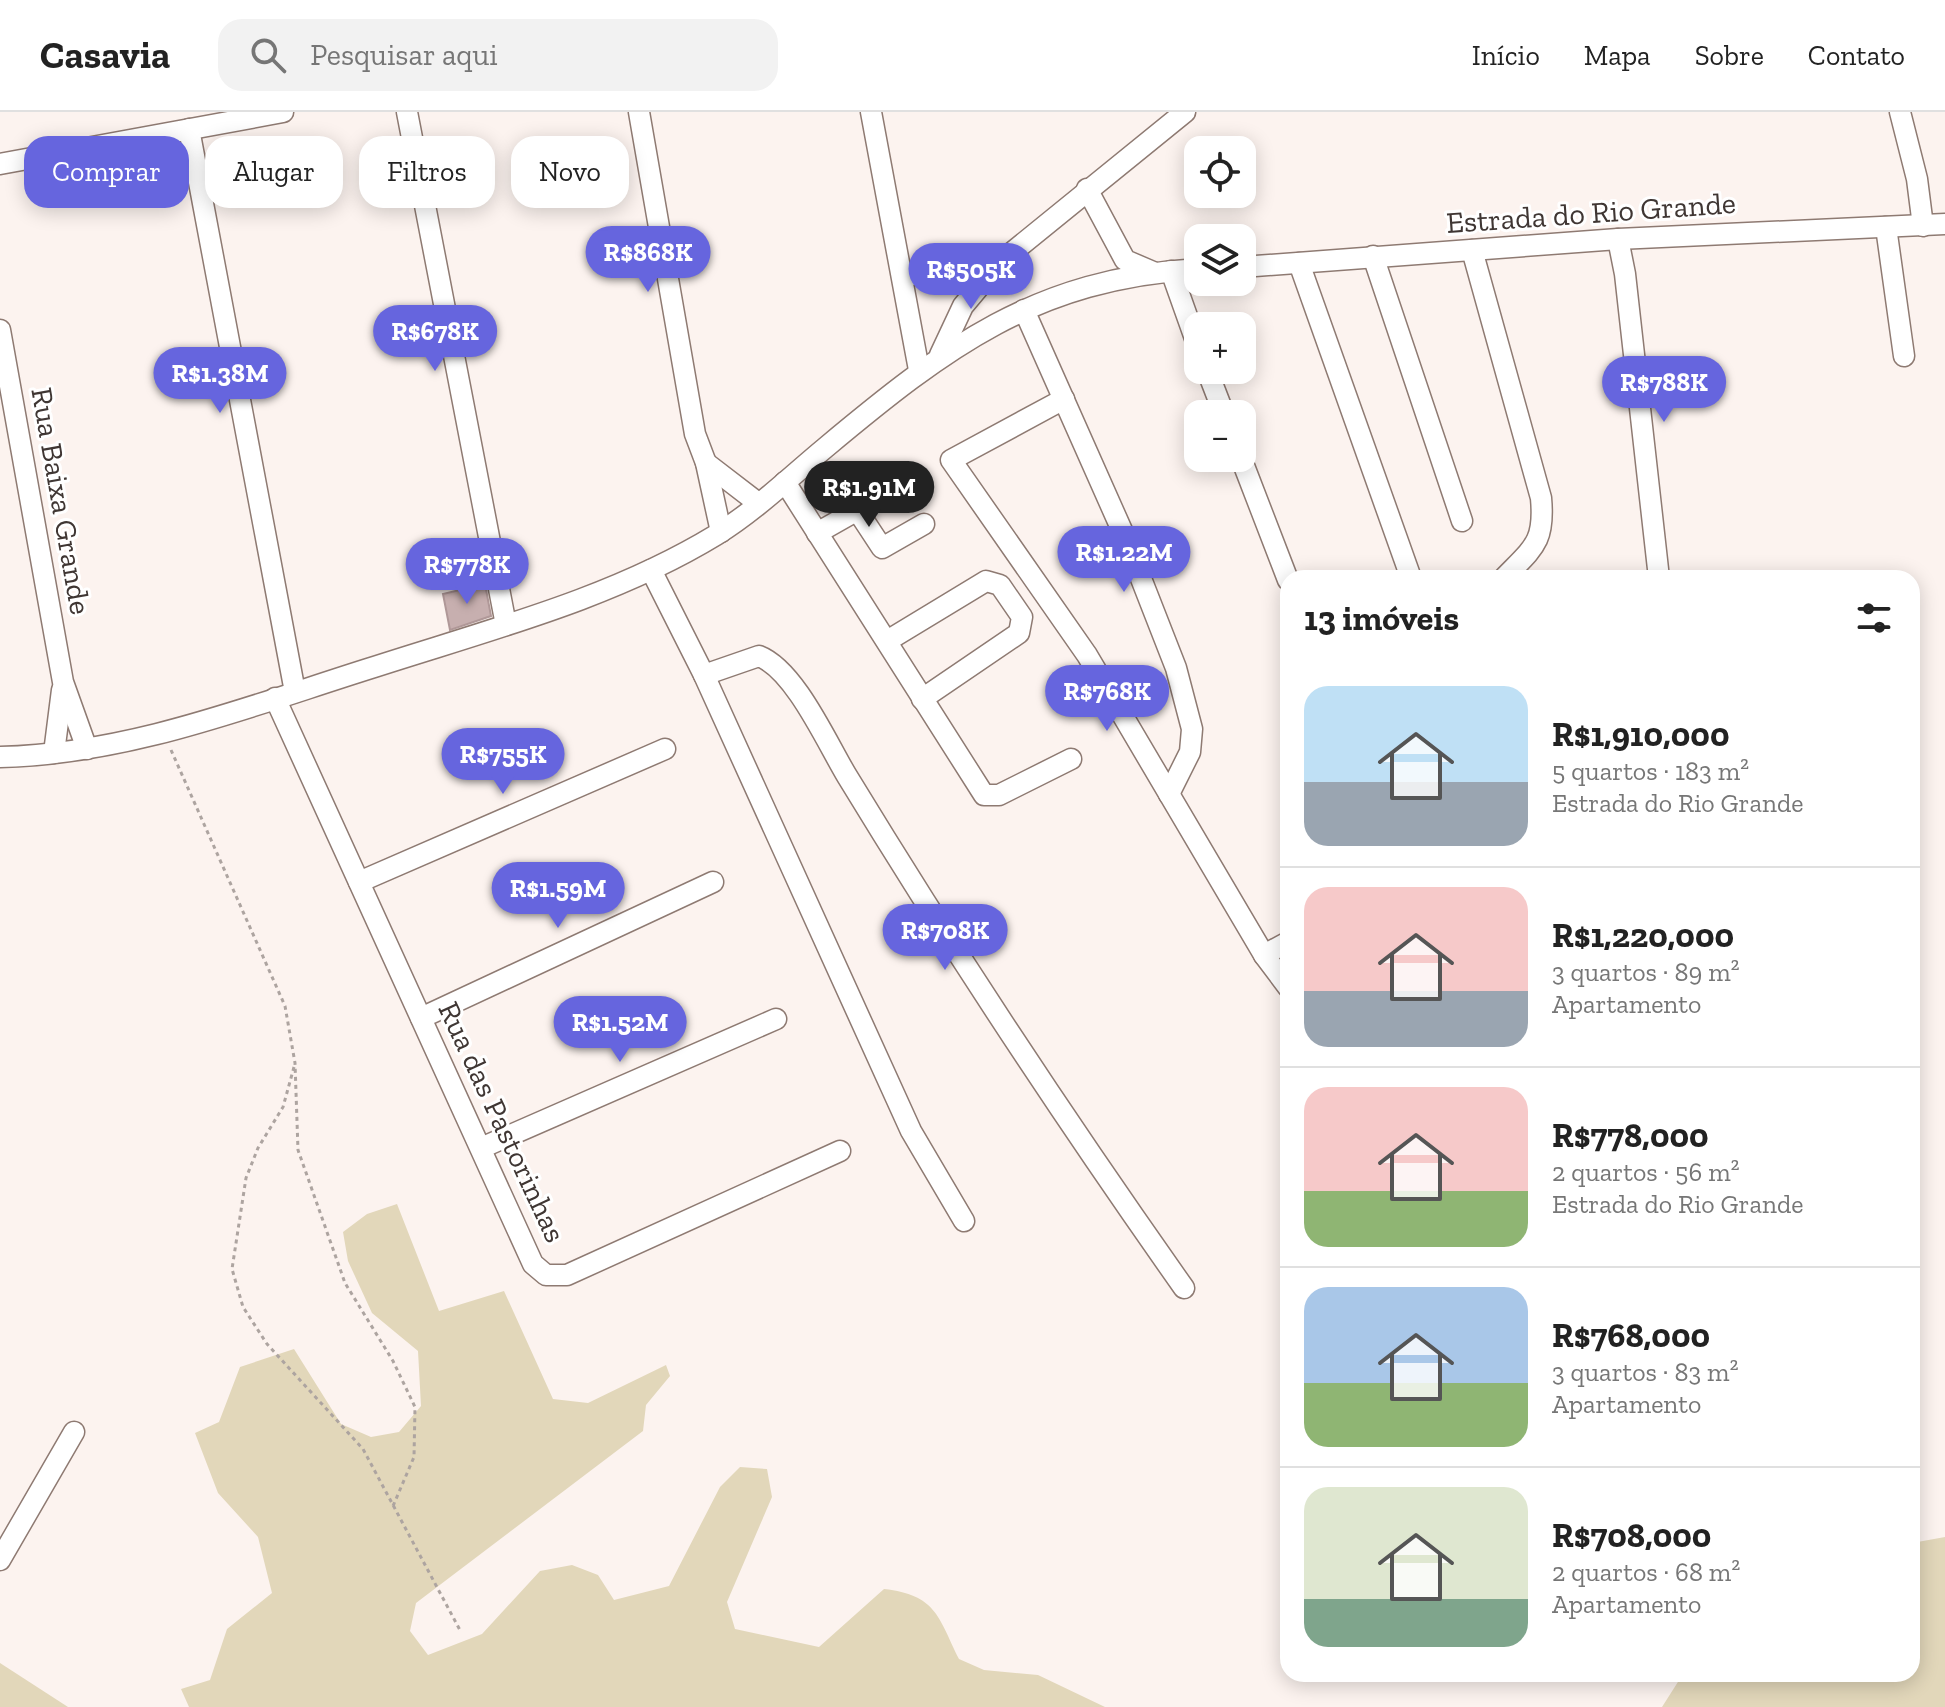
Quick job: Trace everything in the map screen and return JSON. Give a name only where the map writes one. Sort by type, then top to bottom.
[{"type":"street","points":[[0,164],[283,112]]},
{"type":"street","points":[[407,112],[506,625]]},
{"type":"street","points":[[639,112],[695,434],[706,463],[721,532]]},
{"type":"street","points":[[871,112],[919,370]]},
{"type":"street","points":[[940,355],[963,306],[999,263],[1185,112]]},
{"type":"street","points":[[1900,112],[1917,179],[1923,226]]},
{"type":"street","name":"Rua das Pastorinhas","points":[[189,129],[285,695],[359,882],[533,1264],[546,1275],[567,1275],[840,1151]]},
{"type":"street","points":[[1087,189],[1123,269]]},
{"type":"street","name":"Estrada do Rio Grande","points":[[1256,266],[1618,239],[1945,224]]},
{"type":"street","points":[[1886,227],[1904,356]]},
{"type":"street","points":[[1618,239],[1625,274],[1658,570]]},
{"type":"street","points":[[1472,250],[1541,498],[1543,524],[1540,541],[1512,570]]},
{"type":"street","points":[[1373,256],[1462,521]]},
{"type":"street","points":[[902,275],[953,274],[999,263]]},
{"type":"street","points":[[1299,263],[1408,570]]},
{"type":"street","points":[[0,757],[87,749],[164,735],[506,625],[651,570],[721,532],[940,355],[1024,310],[1123,269],[1184,270]]},
{"type":"street","points":[[1162,272],[1184,318]]},
{"type":"street","points":[[1024,310],[1124,535],[1176,668],[1192,729],[1190,752],[1169,794]]},
{"type":"street","name":"Rua Baixa Grande","points":[[0,330],[63,682],[87,749]]},
{"type":"street","points":[[1064,399],[951,460],[1048,594],[1264,955],[1280,976]]},
{"type":"street","points":[[706,463],[758,503]]},
{"type":"street","points":[[1246,472],[1284,570]]},
{"type":"street","points":[[785,482],[984,795],[999,795],[1071,759]]},
{"type":"street","points":[[817,533],[900,486]]},
{"type":"street","points":[[857,510],[882,548],[924,524]]},
{"type":"street","points":[[651,570],[704,675],[911,1131],[964,1221]]},
{"type":"street","points":[[887,641],[986,581],[1000,585],[1022,617],[1019,633],[922,699]]},
{"type":"street","points":[[704,675],[743,658],[759,656],[772,661],[797,692],[903,867],[1101,1170],[1184,1288]]},
{"type":"street","name":"Rua Baixa Grande","points":[[54,753],[63,682]]},
{"type":"street","points":[[359,882],[665,749]]},
{"type":"street","points":[[421,1018],[713,882]]},
{"type":"street","points":[[1264,955],[1280,946]]},
{"type":"street","points":[[481,1148],[776,1019]]},
{"type":"street","points":[[0,1560],[74,1432]]},
{"type":"path","points":[[164,735],[285,1006],[295,1063],[298,1150],[345,1283],[393,1361],[415,1407],[414,1457],[393,1506]]},
{"type":"path","points":[[295,1063],[283,1107],[258,1148],[246,1178],[232,1269],[243,1307],[267,1344],[363,1449],[461,1632]]},
{"type":"shaded area","points":[[397,1204],[439,1311],[504,1291],[553,1399],[588,1403],[666,1365],[670,1376],[646,1405],[643,1431],[416,1603],[410,1631],[428,1655],[482,1634],[540,1571],[572,1565],[598,1575],[614,1600],[669,1586],[720,1487],[740,1467],[767,1469],[772,1497],[727,1602],[735,1629],[819,1647],[884,1589],[901,1592],[915,1596],[933,1610],[959,1659],[984,1670],[1038,1675],[1105,1707],[189,1707],[181,1689],[210,1680],[227,1629],[272,1593],[258,1537],[218,1493],[195,1433],[219,1422],[240,1367],[294,1349],[341,1424],[371,1437],[399,1432],[421,1406],[418,1351],[372,1313],[348,1261],[343,1232],[367,1214]]},
{"type":"shaded area","points":[[1945,1537],[1945,1707],[1662,1707],[1678,1682],[1920,1682],[1920,1542]]},
{"type":"shaded area","points":[[0,1663],[68,1707],[0,1707]]},
{"type":"building","points":[[485,584],[491,616],[450,630],[443,594]]}]
